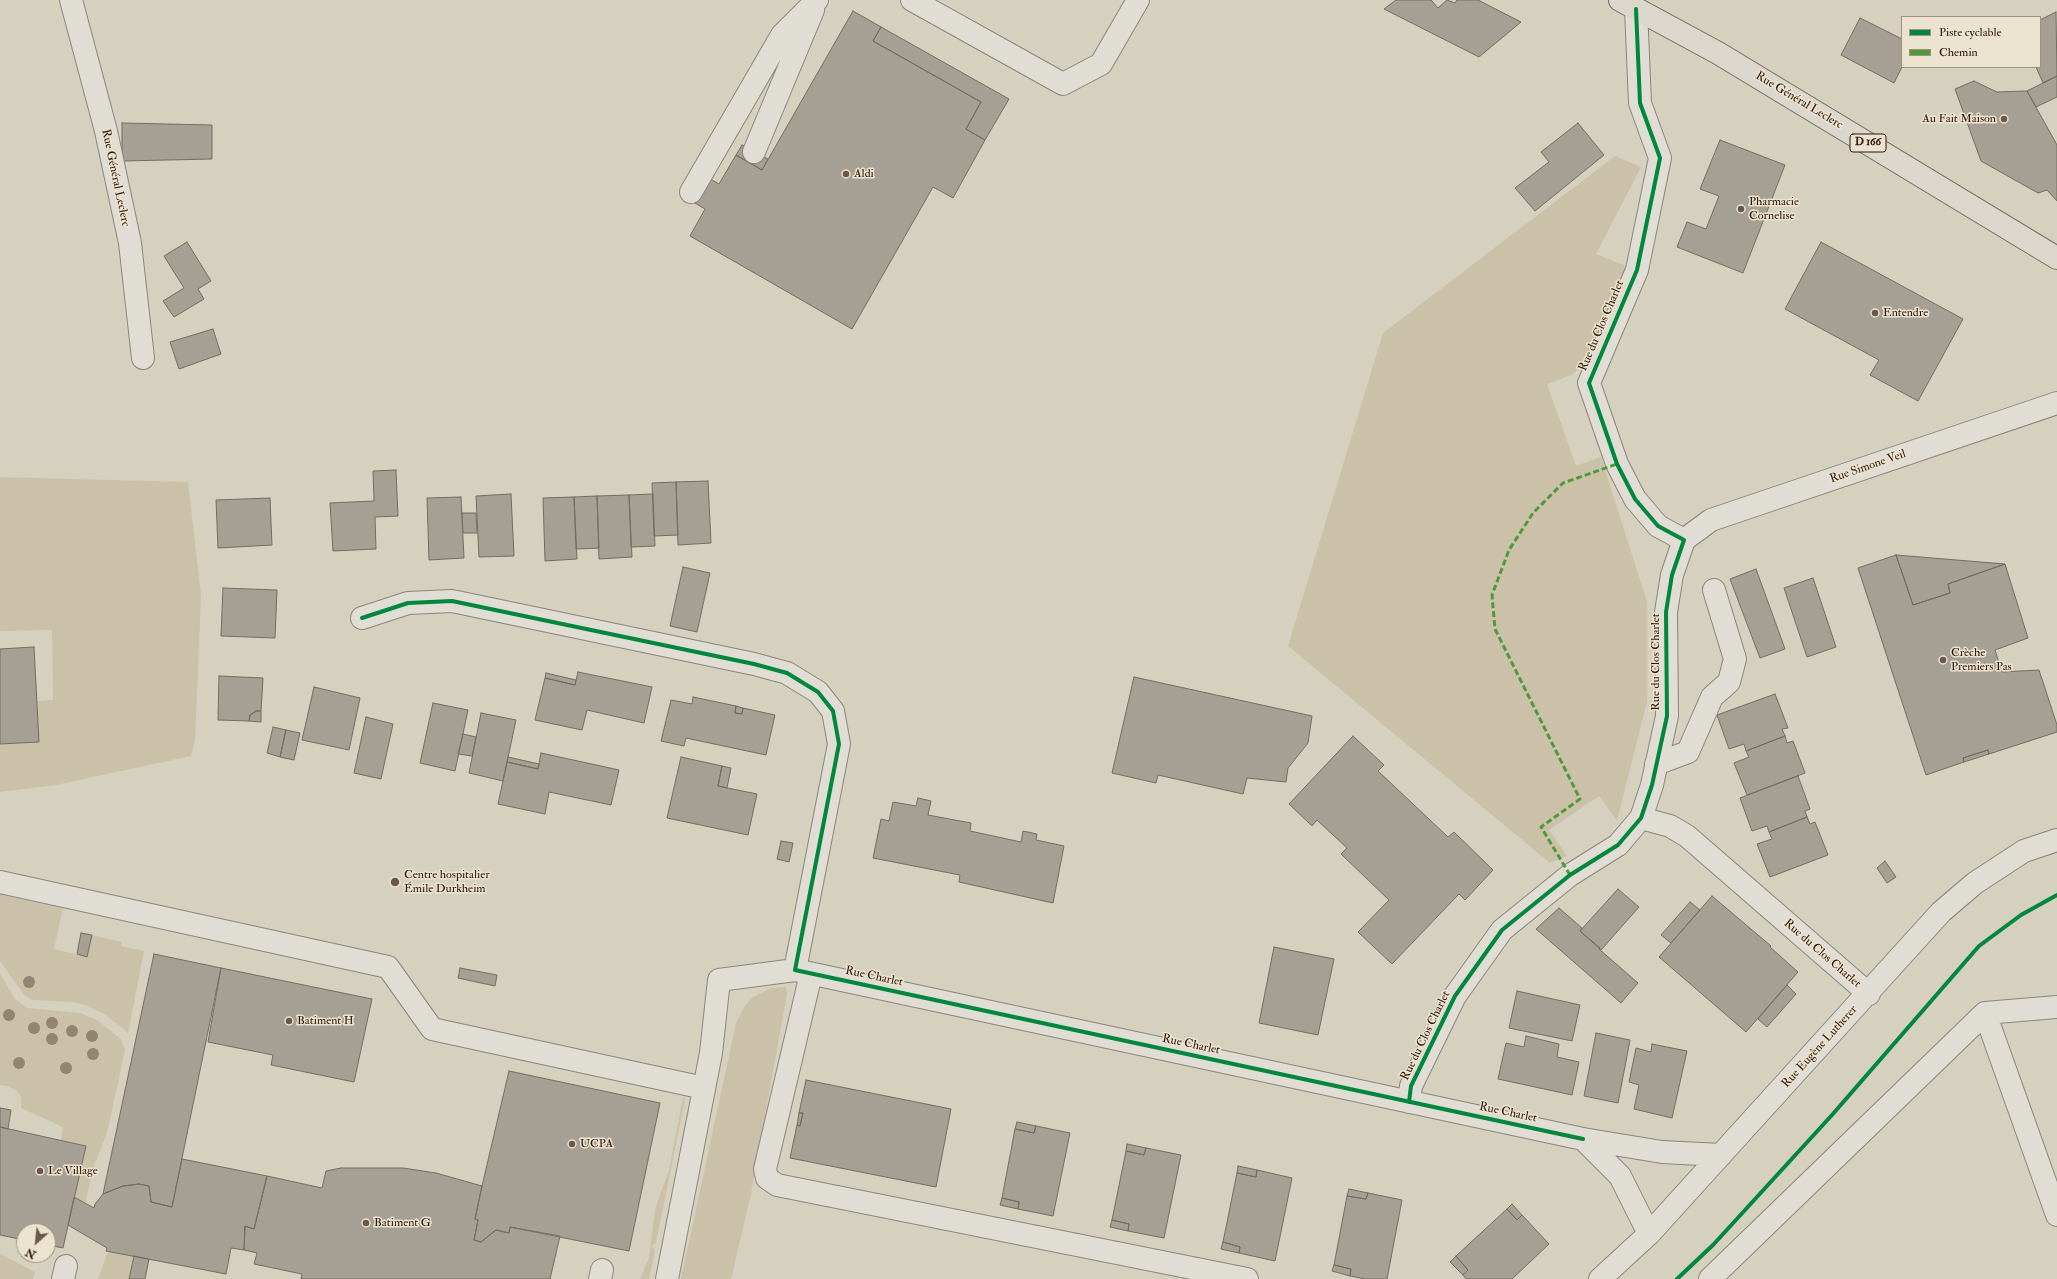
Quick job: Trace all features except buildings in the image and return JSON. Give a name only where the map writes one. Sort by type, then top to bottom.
[{"type":"main road","name":"Rue Général Leclerc","points":[[1628,5],[1718,53],[2057,258]]},
{"type":"street","name":"Rue Général Leclerc","points":[[71,0],[106,131],[130,243],[143,358]]},
{"type":"street","points":[[754,152],[817,0]]},
{"type":"street","points":[[691,192],[782,35],[817,0]]},
{"type":"street","points":[[912,0],[1063,84],[1101,64],[1138,0]]},
{"type":"street","name":"Rue du Clos Charlet","points":[[1409,1102],[1411,1086],[1455,996],[1502,930],[1570,875],[1618,845],[1641,818],[1656,764],[1666,716],[1666,612],[1672,575],[1684,540],[1658,526],[1635,499],[1618,464],[1589,383],[1637,270],[1660,158],[1640,103],[1628,5]]},
{"type":"street","name":"Rue Simone Veil","points":[[1684,540],[1711,520],[2057,403]]},
{"type":"street","points":[[1656,764],[1688,752],[1712,697],[1729,682],[1735,659],[1714,590]]},
{"type":"street","points":[[362,618],[408,603],[452,602],[754,664],[787,673],[818,692],[833,711],[839,744],[803,972],[765,1169],[767,1178],[777,1185],[1247,1279]]},
{"type":"street","name":"Rue du Clos Charlet","points":[[1641,818],[1670,826],[1687,836],[1869,994]]},
{"type":"street","name":"Rue Eugène Lutherer","points":[[1600,1279],[1649,1234],[1869,994],[1941,912],[1975,883],[2024,851],[2057,840]]},
{"type":"street","points":[[0,882],[388,967],[432,1029],[704,1088],[667,1279]]},
{"type":"street","name":"Rue Charlet","points":[[704,1088],[711,1053],[719,980],[803,972],[1583,1139],[1662,1152],[1721,1155]]},
{"type":"street","points":[[1710,1279],[1985,1014],[2057,1007]]},
{"type":"street","points":[[1985,1014],[2057,1215]]},
{"type":"street","points":[[1583,1139],[1620,1176],[1649,1234]]},
{"type":"shaded area","points":[[1615,156],[1641,167],[1596,254],[1626,266],[1589,362],[1571,375],[1547,384],[1576,466],[1601,457],[1647,602],[1647,702],[1617,821],[1599,796],[1549,830],[1567,856],[1550,863],[1288,646],[1383,333]]},
{"type":"shaded area","points":[[0,477],[188,482],[201,595],[195,741],[191,756],[56,785],[0,792],[0,744],[39,742],[37,701],[53,700],[52,630],[0,631]]},
{"type":"shaded area","points":[[0,894],[63,908],[54,949],[87,957],[92,935],[122,942],[121,946],[144,951],[128,1033],[104,1014],[88,1006],[72,1002],[32,1000],[25,996],[0,961]]},
{"type":"shaded area","points":[[0,973],[15,999],[27,1008],[80,1013],[97,1020],[121,1039],[125,1050],[107,1133],[94,1166],[85,1203],[74,1197],[86,1146],[61,1140],[63,1127],[21,1108],[21,1096],[17,1091],[8,1086],[0,1085]]},
{"type":"shaded area","points":[[786,987],[787,994],[751,1194],[731,1279],[681,1279],[736,1023],[744,1007],[753,997],[771,988]]},
{"type":"shaded area","points":[[683,1097],[685,1100],[656,1243],[652,1246],[655,1251],[649,1279],[640,1279],[649,1258],[655,1209],[669,1170]]},
{"type":"shaded area","points":[[108,1251],[134,1256],[129,1279],[98,1279]]},
{"type":"shaded area","points":[[0,1254],[35,1272],[33,1279],[0,1279]]},
{"type":"marked path","points":[[1570,875],[1541,827],[1580,799],[1495,629],[1492,595],[1509,550],[1533,513],[1563,483],[1617,464]]},
{"type":"cycle path","points":[[1409,1102],[1411,1086],[1455,996],[1502,930],[1570,875],[1618,845],[1641,818],[1652,785],[1667,716],[1666,612],[1672,575],[1684,540],[1658,526],[1635,499],[1617,464],[1589,383],[1637,270],[1660,158],[1640,103],[1636,9]]},
{"type":"cycle path","points":[[362,618],[408,603],[452,601],[754,664],[787,673],[818,692],[833,711],[839,744],[795,970],[1583,1139]]},
{"type":"cycle path","points":[[1677,1279],[1713,1245],[1832,1115],[1979,946],[2021,915],[2057,895]]},
{"type":"place","name":"Au Fait Maison","points":[[2004,119]]},
{"type":"place","name":"Aldi","points":[[846,174]]},
{"type":"place","name":"Pharmacie Cornelise","points":[[1741,209]]},
{"type":"place","name":"Entendre","points":[[1875,313]]},
{"type":"place","name":"Crèche Premiers Pas","points":[[1943,660]]},
{"type":"place","name":"Centre hospitalier Émile Durkheim","points":[[395,882]]},
{"type":"place","name":"Batiment H","points":[[289,1021]]},
{"type":"place","name":"UCPA","points":[[572,1144]]},
{"type":"place","name":"Le Village","points":[[40,1171]]},
{"type":"place","name":"Batiment G","points":[[366,1223]]}]
